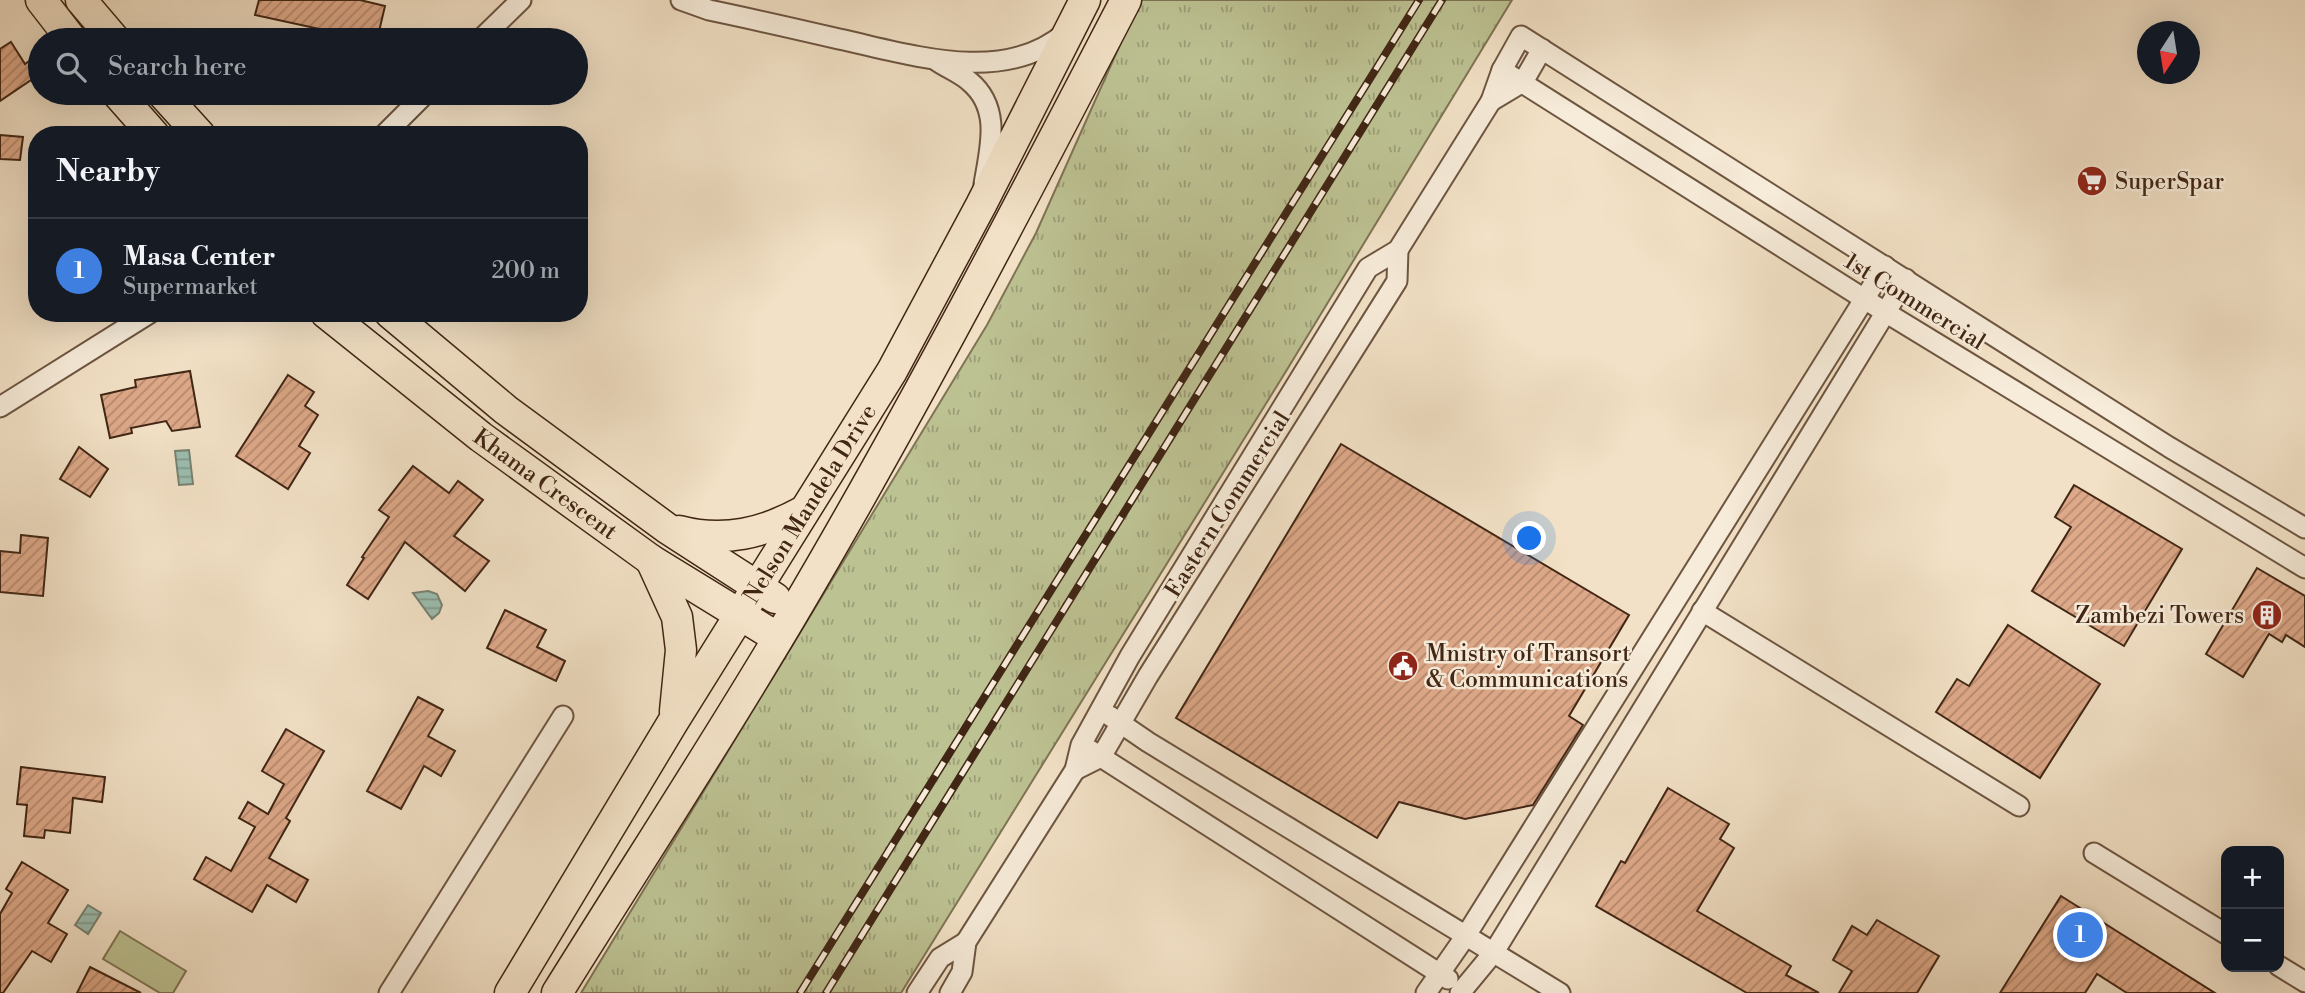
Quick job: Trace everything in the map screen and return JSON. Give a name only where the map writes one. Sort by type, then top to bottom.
[{"type":"main road","points":[[41,0],[63,28]]},
{"type":"main road","points":[[81,0],[105,28]]},
{"type":"main road","name":"Nelson Mandela Drive","points":[[510,993],[673,722],[892,371],[981,205],[1085,0]]},
{"type":"main road","name":"Nelson Mandela Drive","points":[[557,993],[795,610],[1012,221],[1126,0]]},
{"type":"main road","points":[[128,105],[146,126]]},
{"type":"main road","points":[[173,105],[192,126]]},
{"type":"main road","name":"Khama Crescent","points":[[337,322],[481,438],[651,561],[778,638]]},
{"type":"main road","name":"Khama Crescent","points":[[401,322],[506,410],[668,528],[757,588],[795,610]]},
{"type":"main road","points":[[668,528],[697,536],[743,536],[804,511]]},
{"type":"main road","points":[[651,561],[677,617],[681,650],[673,722]]},
{"type":"street","points":[[492,28],[521,0]]},
{"type":"street","points":[[681,0],[709,10],[936,61],[986,62],[1014,57],[1051,45],[1072,27]]},
{"type":"street","name":"1st Commercial","points":[[1521,36],[2169,447],[2305,528]]},
{"type":"street","name":"Eastern Commercial","points":[[950,993],[962,972],[966,943],[1075,770],[1081,745],[1130,656],[1368,268],[1398,250],[1491,101],[1502,70],[1521,36]]},
{"type":"street","points":[[1491,101],[1523,82],[1542,49]]},
{"type":"street","points":[[936,61],[971,82],[990,112],[991,141],[981,205]]},
{"type":"street","name":"1st Commercial","points":[[1502,70],[1885,312],[2305,568]]},
{"type":"street","points":[[392,126],[414,105]]},
{"type":"street","name":"Eastern Commercial","points":[[1101,757],[1148,676],[1397,281],[1398,250]]},
{"type":"street","points":[[1426,993],[1465,937],[1885,267]]},
{"type":"street","points":[[1081,745],[1439,973],[1464,992],[1494,952],[1906,279]]},
{"type":"street","points":[[0,407],[136,322]]},
{"type":"street","points":[[1702,611],[2019,806]]},
{"type":"street","points":[[1101,710],[1465,937],[1560,993]]},
{"type":"street","points":[[389,993],[564,716]]},
{"type":"street","points":[[1075,770],[1101,757]]},
{"type":"street","points":[[2094,853],[2221,931]]},
{"type":"street","name":"Eastern Commercial","points":[[917,993],[940,958],[966,943]]},
{"type":"street","points":[[2284,969],[2305,982]]},
{"type":"green space","points":[[1140,0],[1512,0],[901,993],[581,993],[987,325],[1036,233]]},
{"type":"green space","points":[[120,931],[186,971],[173,993],[160,993],[103,959]]},
{"type":"shaded area","points":[[189,450],[193,484],[179,485],[175,451]]},
{"type":"shaded area","points":[[428,591],[437,594],[442,605],[439,613],[432,619],[413,593]]},
{"type":"shaded area","points":[[88,905],[101,913],[88,934],[75,925]]},
{"type":"building","points":[[259,0],[360,0],[385,6],[380,28],[315,28],[255,15]]},
{"type":"building","points":[[11,42],[25,64],[28,62],[28,82],[0,101],[0,49]]},
{"type":"building","points":[[0,135],[23,137],[20,160],[0,159]]},
{"type":"building","points":[[190,371],[200,427],[172,431],[166,421],[131,428],[132,433],[110,438],[101,395],[136,387],[135,380]]},
{"type":"building","points":[[288,375],[314,392],[305,406],[318,415],[299,446],[310,453],[288,489],[236,456]]},
{"type":"building","name":"Mnistry of Transort & Communications","points":[[1341,444],[1629,615],[1569,716],[1583,725],[1533,805],[1465,819],[1399,802],[1377,838],[1176,718]]},
{"type":"building","points":[[79,447],[108,469],[90,497],[60,479]]},
{"type":"building","points":[[413,466],[449,493],[458,481],[483,500],[454,536],[489,561],[465,591],[405,542],[368,599],[347,585],[389,517],[379,510]]},
{"type":"building","points":[[2074,485],[2182,549],[2124,646],[2032,591],[2071,527],[2055,517]]},
{"type":"building","points":[[21,535],[48,538],[43,596],[0,592],[0,551],[20,553]]},
{"type":"building","name":"Zambezi Towers","points":[[2257,568],[2305,596],[2305,647],[2286,635],[2282,642],[2269,634],[2243,677],[2206,654]]},
{"type":"building","points":[[505,610],[546,630],[537,647],[565,661],[556,681],[487,648]]},
{"type":"building","points":[[2008,625],[2100,684],[2040,778],[1936,712],[1957,679],[1969,686]]},
{"type":"building","points":[[418,697],[443,710],[428,736],[455,751],[441,776],[424,766],[401,809],[367,791]]},
{"type":"building","points":[[286,729],[324,751],[286,818],[290,821],[269,858],[308,880],[296,902],[267,885],[252,912],[194,879],[206,857],[231,871],[255,827],[239,818],[248,802],[268,814],[284,784],[262,771]]},
{"type":"building","points":[[21,767],[105,777],[102,802],[73,798],[70,833],[45,830],[44,838],[24,836],[27,805],[17,804]]},
{"type":"building","points":[[1668,788],[1729,824],[1720,839],[1734,848],[1697,911],[1791,966],[1786,975],[1819,993],[1747,993],[1596,906],[1621,861],[1625,863]]},
{"type":"building","points":[[22,862],[68,890],[48,923],[67,934],[51,962],[32,951],[3,993],[0,993],[0,914],[12,893],[6,889]]},
{"type":"building","points":[[2061,896],[2215,993],[2127,993],[2097,974],[2085,993],[2000,993]]},
{"type":"building","points":[[1877,920],[1939,956],[1917,993],[1839,993],[1852,971],[1833,960],[1852,926],[1867,935]]},
{"type":"building","points":[[90,967],[141,993],[77,993]]},
{"type":"railway","points":[[800,993],[1419,0]]},
{"type":"railway","points":[[826,993],[1442,0]]},
{"type":"place","name":"SuperSpar","points":[[2092,181]]},
{"type":"place","name":"Zambezi Towers","points":[[2267,615]]},
{"type":"place","name":"Mnistry of Transort & Communications","points":[[1403,666]]},
{"type":"place","name":"Masa Center","points":[[2080,935]]}]
